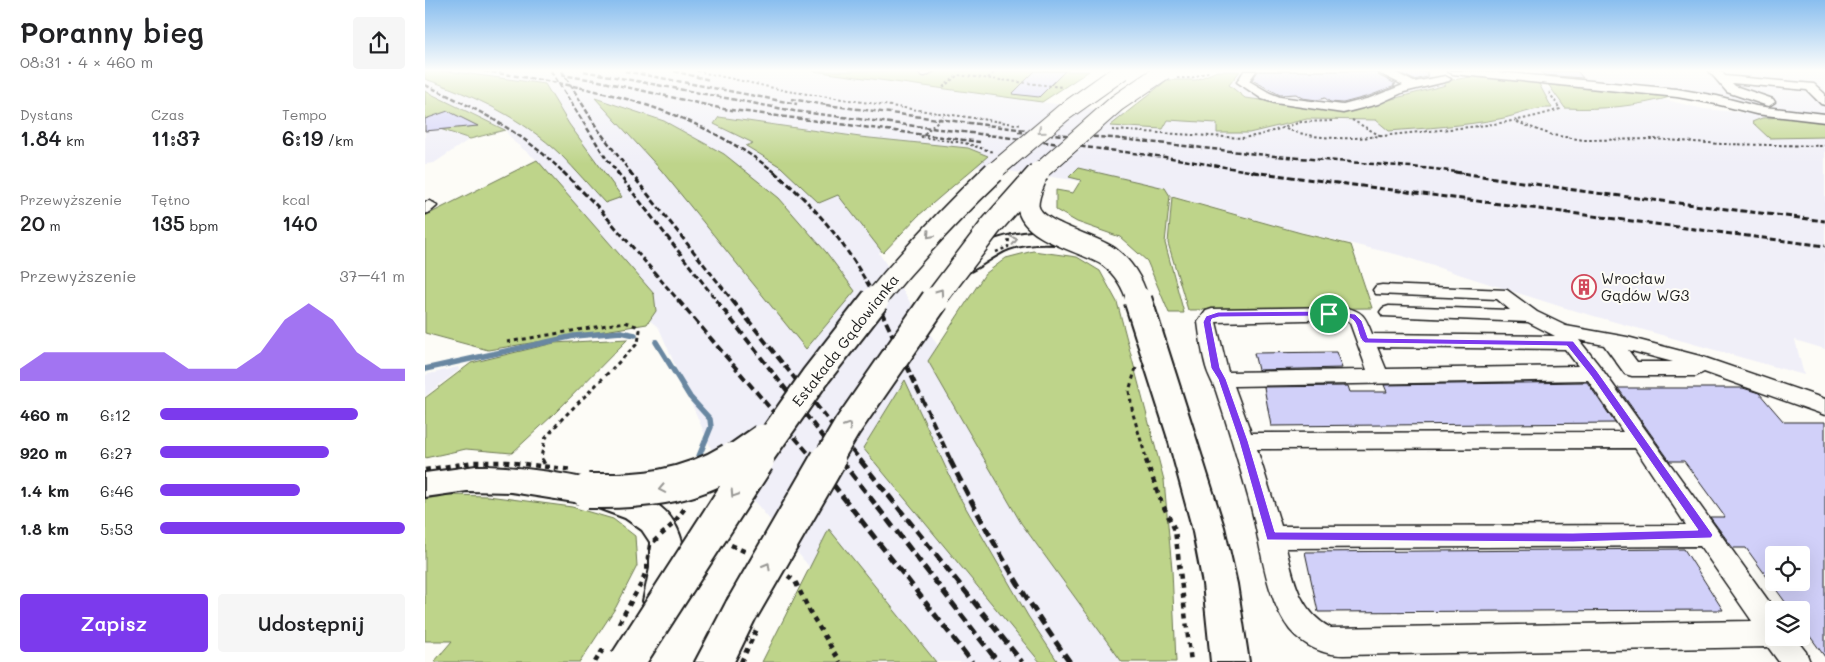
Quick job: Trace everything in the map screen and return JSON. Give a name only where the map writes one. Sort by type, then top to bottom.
[{"type":"main road","name":"Estakada Gądowianka","points":[[618,651],[660,606],[780,424],[900,268],[945,218],[988,175],[1076,102]]},
{"type":"main road","points":[[714,662],[847,426],[956,270],[991,226],[1038,174],[1119,102]]},
{"type":"main road","points":[[1038,174],[1027,196],[1030,215],[1043,226],[1079,241],[1111,258],[1127,275],[1181,435],[1208,527],[1218,574],[1230,662]]},
{"type":"main road","points":[[956,270],[982,252],[1012,240],[1045,238],[1079,241]]},
{"type":"main road","points":[[425,484],[461,478],[493,478],[583,481],[629,492],[652,490],[701,478],[735,460],[780,424]]},
{"type":"main road","points":[[583,481],[646,513],[664,533],[667,550],[666,575],[660,606]]},
{"type":"lane","points":[[1294,102],[1343,108],[1370,102]]},
{"type":"lane","points":[[1724,102],[1756,110],[1825,118]]},
{"type":"lane","points":[[1768,102],[1782,107],[1825,112]]},
{"type":"lane","points":[[1382,290],[1501,294],[1531,316],[1565,337],[1594,373],[1765,620]]},
{"type":"lane","points":[[1389,312],[1531,316]]},
{"type":"lane","points":[[1379,376],[1358,321],[1352,316],[1343,314],[1212,315],[1207,322],[1216,368],[1222,379],[1243,441],[1271,537],[1283,592],[1289,606],[1307,627],[1327,640],[1349,642],[1765,633]]},
{"type":"lane","points":[[1365,340],[1565,337],[1610,340],[1700,363],[1825,407]]},
{"type":"lane","points":[[1222,379],[1594,373]]},
{"type":"lane","points":[[1243,441],[1639,440]]},
{"type":"lane","points":[[1271,537],[1707,535]]},
{"type":"lane","points":[[1784,646],[1796,662]]},
{"type":"path","points":[[855,102],[1028,126]]},
{"type":"path","points":[[1285,129],[1304,136],[1323,139],[1381,136],[1517,122],[1560,108],[1556,102]]},
{"type":"path","points":[[943,115],[921,137],[965,144]]},
{"type":"path","points":[[1343,121],[1352,120],[1381,136]]},
{"type":"path","points":[[1108,130],[1230,138],[1252,137],[1285,129],[1301,122],[1335,121]]},
{"type":"path","points":[[1517,122],[1537,132],[1568,139],[1653,139],[1729,144],[1763,143],[1825,146]]},
{"type":"path","points":[[1137,365],[1129,391],[1133,414],[1141,446],[1161,501],[1175,530],[1191,662]]},
{"type":"path","points":[[425,470],[474,462],[507,462],[583,481]]},
{"type":"path","points":[[619,625],[641,584],[646,571],[650,545],[672,525],[703,483],[701,478]]},
{"type":"path","points":[[595,662],[618,651]]},
{"type":"shaded area","points":[[447,102],[1040,102],[1129,114],[1290,126],[1344,111],[1275,102],[1674,102],[1704,109],[1825,120],[1825,349],[1795,340],[1804,375],[1562,307],[1399,255],[1293,230],[1172,196],[1124,187],[972,166],[894,233],[879,253],[1066,548],[1152,662],[877,662],[873,652],[807,564],[712,451],[659,328],[613,290],[537,160],[514,142],[505,130]]},
{"type":"shaded area","points":[[1743,102],[1825,102],[1825,116],[1790,112]]},
{"type":"shaded area","points":[[425,124],[470,139],[434,163],[425,164]]},
{"type":"shaded area","points":[[458,367],[459,370],[425,396],[425,375]]},
{"type":"green space","points":[[425,102],[447,102],[505,130],[470,139],[425,124]]},
{"type":"green space","points":[[481,102],[556,102],[569,124],[622,197],[605,203],[547,142],[514,119]]},
{"type":"green space","points":[[599,102],[607,102],[664,121],[724,154],[779,198],[826,252],[855,291],[806,349],[661,170]]},
{"type":"green space","points":[[1140,102],[1275,102],[1346,111],[1381,102],[1549,102],[1552,108],[1472,123],[1389,131],[1376,120],[1307,119],[1249,133],[1217,133],[1217,123],[1168,120],[1163,129],[1110,126]]},
{"type":"green space","points":[[1561,102],[1647,102],[1593,108],[1565,108]]},
{"type":"green space","points":[[719,117],[860,137],[968,148],[988,156],[918,216],[883,253],[838,195],[819,203],[781,167],[746,146],[753,143],[714,124]]},
{"type":"green space","points":[[1792,117],[1825,120],[1825,137],[1769,138],[1752,122],[1762,118]]},
{"type":"green space","points":[[537,160],[654,294],[656,311],[647,324],[488,350],[425,333],[425,216]]},
{"type":"green space","points":[[1078,168],[1165,188],[1170,196],[1165,243],[1184,313],[1169,313],[1147,261],[1120,237],[1077,222],[1056,210],[1056,190],[1073,193],[1081,180],[1069,177]]},
{"type":"green space","points":[[1172,197],[1351,245],[1372,308],[1188,310],[1168,243]]},
{"type":"green space","points":[[1033,251],[1077,257],[1100,271],[1117,302],[1164,480],[1172,570],[1176,662],[1122,662],[1021,523],[928,361],[985,274],[1006,258]]},
{"type":"green space","points":[[628,339],[553,415],[512,453],[466,449],[425,458],[425,398],[471,363],[554,343]]},
{"type":"green space","points":[[905,380],[959,496],[1028,616],[1058,662],[1040,662],[863,448]]},
{"type":"green space","points":[[449,495],[488,496],[572,507],[613,519],[635,536],[637,566],[616,607],[580,662],[434,662],[452,641],[425,641],[425,499]]},
{"type":"green space","points":[[829,529],[936,662],[762,662]]},
{"type":"building","points":[[448,111],[478,126],[425,131],[425,119]]},
{"type":"building","points":[[1336,352],[1342,368],[1258,370],[1254,353]]},
{"type":"building","points":[[1587,382],[1615,423],[1271,426],[1264,387],[1348,386],[1350,392],[1387,392],[1384,385]]},
{"type":"building","points":[[1618,388],[1743,388],[1759,393],[1784,422],[1825,422],[1825,657],[1810,636],[1810,601],[1784,601],[1777,591],[1810,591],[1810,546],[1765,546],[1765,574],[1746,548],[1733,548],[1710,517],[1725,517],[1684,461],[1670,461]]},
{"type":"building","points":[[1684,549],[1723,610],[1318,612],[1305,552]]},
{"type":"waterway","points":[[425,369],[574,336],[621,332],[635,335]]},
{"type":"waterway","points":[[656,342],[690,397],[710,419],[711,427],[697,461]]},
{"type":"railway","points":[[461,102],[516,134],[564,173]]},
{"type":"railway","points":[[571,102],[606,158],[618,173]]},
{"type":"railway","points":[[581,102],[597,128],[631,173]]},
{"type":"railway","points":[[637,102],[708,130],[742,149],[776,173]]},
{"type":"railway","points":[[692,102],[724,109],[980,142]]},
{"type":"railway","points":[[746,102],[794,111],[1165,157],[1258,173]]},
{"type":"railway","points":[[786,102],[797,104]]},
{"type":"railway","points":[[808,102],[827,105]]},
{"type":"railway","points":[[827,105],[1026,130]]},
{"type":"railway","points":[[827,105],[832,106]]},
{"type":"railway","points":[[1018,132],[1113,138],[1275,156],[1463,173]]},
{"type":"railway","points":[[617,172],[717,301]]},
{"type":"railway","points":[[630,172],[733,301]]},
{"type":"railway","points":[[774,172],[805,200],[845,247],[877,301]]},
{"type":"railway","points":[[1253,172],[1258,173]]},
{"type":"railway","points":[[1455,172],[1588,192],[1825,221]]},
{"type":"railway","points":[[564,173],[597,206],[679,301]]},
{"type":"railway","points":[[1258,173],[1825,246]]},
{"type":"railway","points":[[678,300],[815,461]]},
{"type":"railway","points":[[716,300],[842,461]]},
{"type":"railway","points":[[732,300],[861,461]]},
{"type":"railway","points":[[876,300],[951,461]]},
{"type":"railway","points":[[814,460],[972,662]]},
{"type":"railway","points":[[841,460],[998,662]]},
{"type":"railway","points":[[860,460],[1022,662]]},
{"type":"railway","points":[[950,460],[1006,563],[1037,614],[1070,662]]},
{"type":"place","name":"Wrocław Gądów WG3","points":[[1584,287]]},
{"type":"route","points":[[1218,314],[1329,314],[1352,316],[1358,321],[1365,340],[1570,343],[1594,373],[1707,535],[1271,537],[1243,441],[1222,379],[1216,368],[1207,322],[1209,317],[1218,314]]}]
